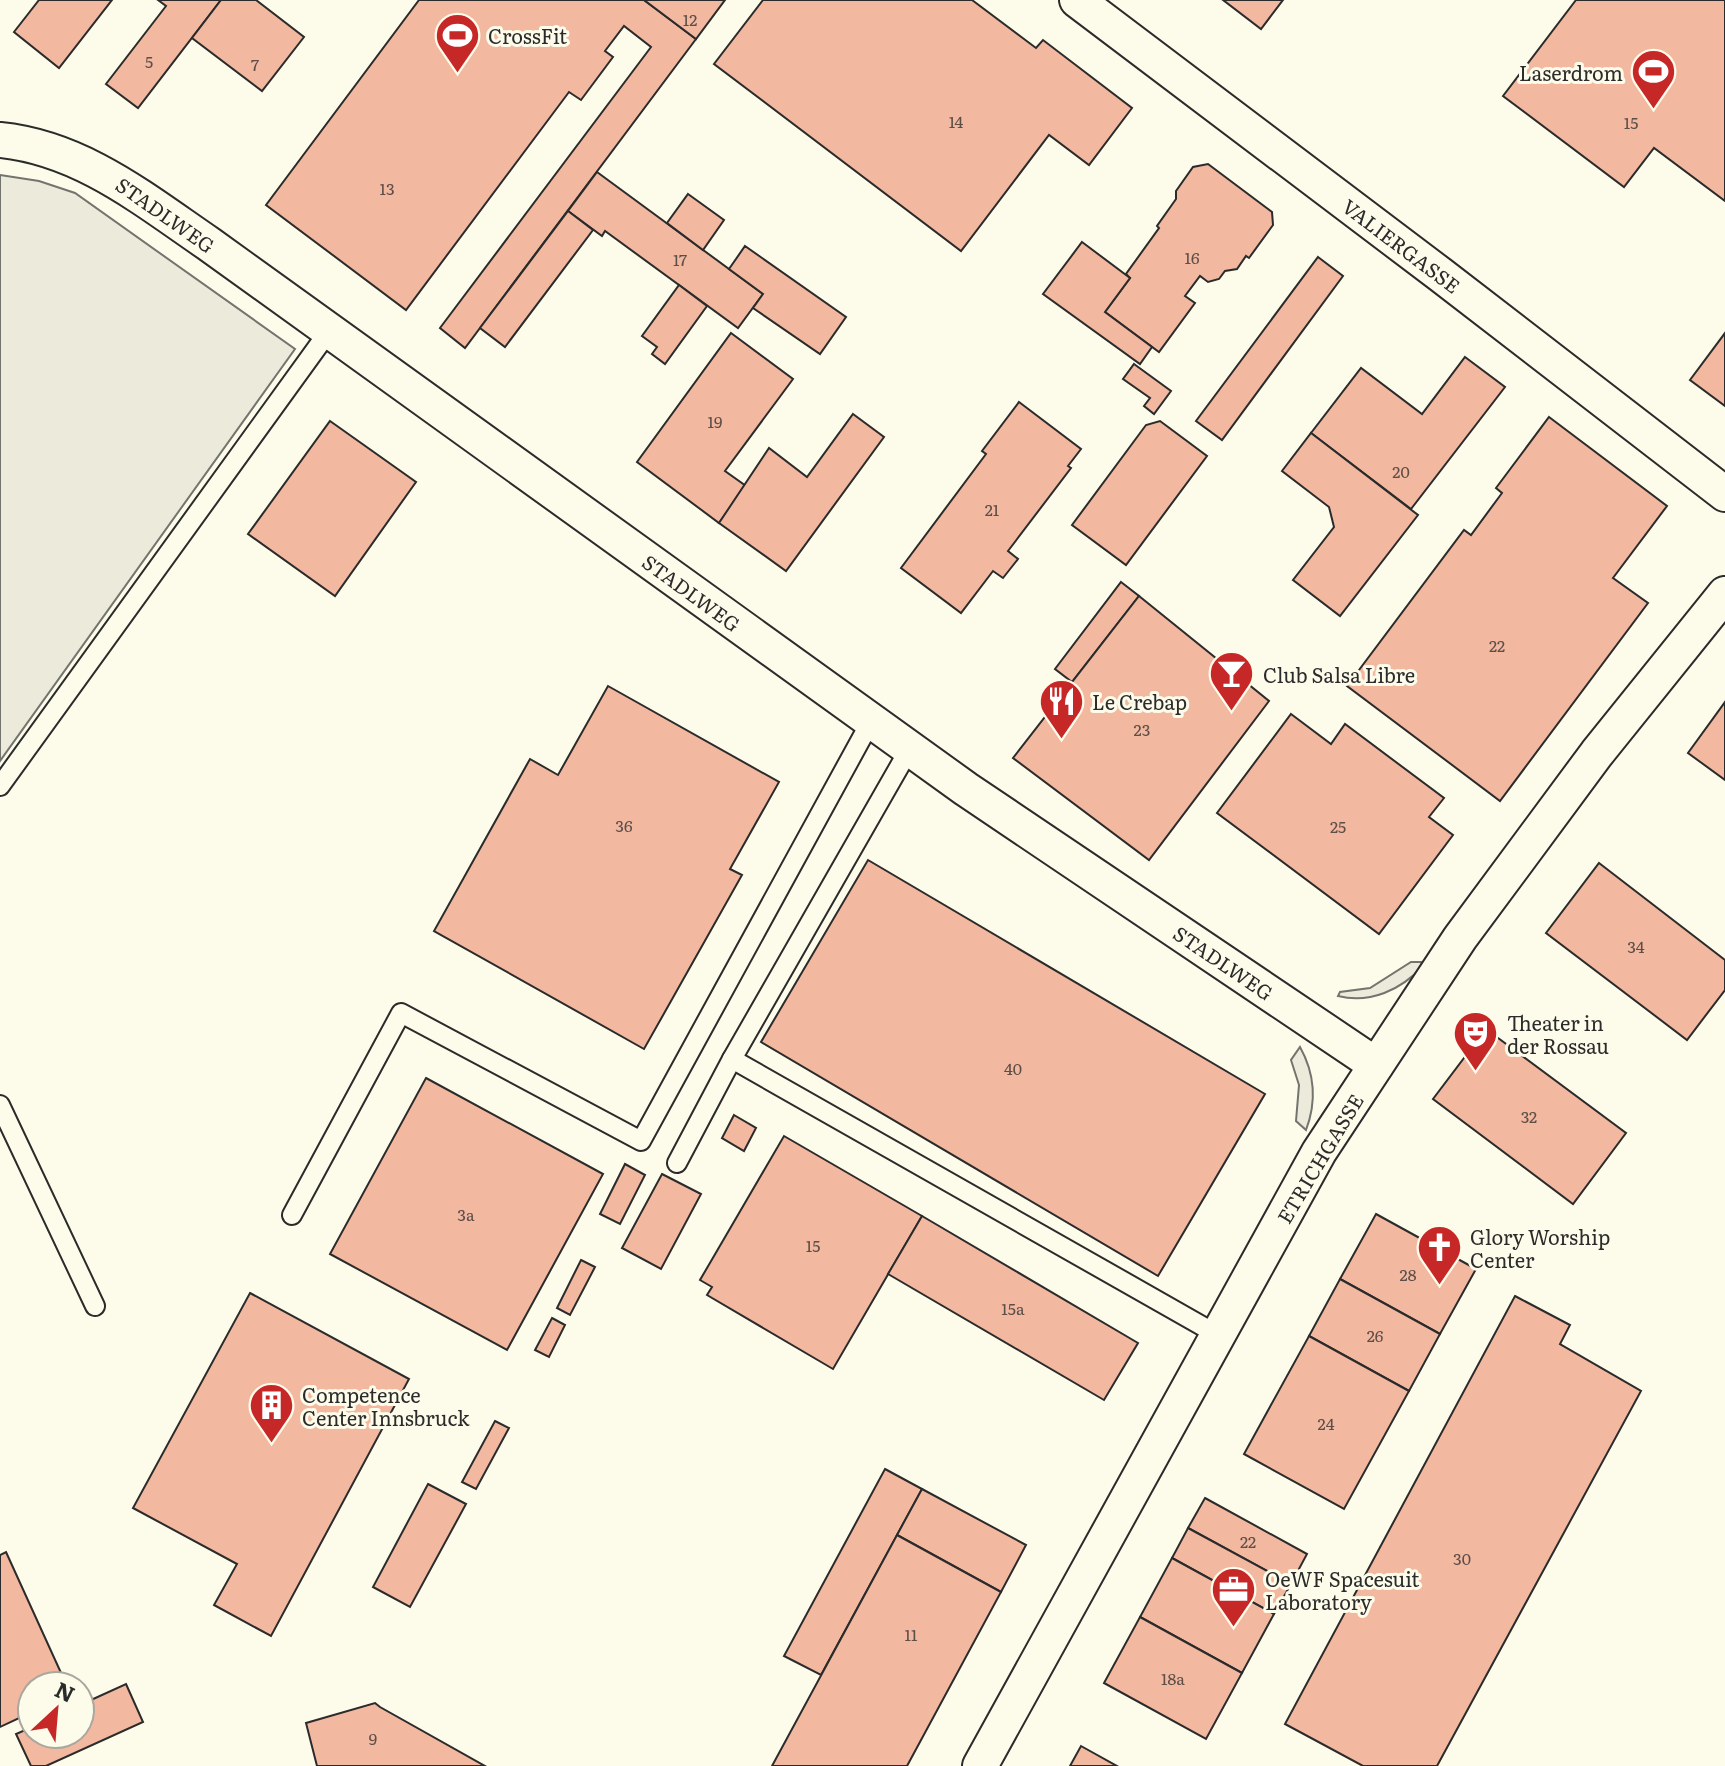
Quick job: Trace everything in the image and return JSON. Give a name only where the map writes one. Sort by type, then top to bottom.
[{"type":"street","name":"VALIERGASSE","points":[[1077,0],[1725,494]]},
{"type":"street","name":"STADLWEG","points":[[0,140],[21,142],[65,154],[110,176],[871,721],[1376,1065]]},
{"type":"street","name":"ETRICHGASSE","points":[[980,1766],[1319,1152],[1460,938],[1588,765],[1725,594]]},
{"type":"lane","points":[[0,786],[329,331]]},
{"type":"lane","points":[[292,1215],[401,1013],[641,1141],[871,721]]},
{"type":"lane","points":[[677,1163],[732,1059],[910,748]]},
{"type":"lane","points":[[732,1059],[1218,1335]]},
{"type":"lane","points":[[0,1105],[95,1306]]},
{"type":"shaded area","points":[[0,175],[39,181],[75,193],[295,349],[0,761]]},
{"type":"shaded area","points":[[1411,962],[1421,962],[1423,966],[1395,988],[1362,998],[1338,996],[1340,992],[1370,988]]},
{"type":"shaded area","points":[[1300,1047],[1309,1067],[1313,1088],[1312,1109],[1306,1130],[1296,1121],[1299,1085],[1291,1060]]},
{"type":"building","points":[[39,0],[112,0],[59,68],[14,32]]},
{"type":"building","points":[[158,0],[221,0],[138,108],[106,84],[166,6]]},
{"type":"building","points":[[221,0],[256,0],[304,37],[262,91],[192,38]]},
{"type":"building","points":[[419,0],[644,0],[696,39],[465,348],[440,328],[651,47],[624,26],[605,51],[613,57],[581,100],[569,92],[406,310],[266,205]]},
{"type":"building","points":[[644,0],[725,0],[696,39]]},
{"type":"building","points":[[763,0],[972,0],[1036,48],[1043,40],[1132,108],[1089,165],[1049,135],[961,251],[714,64]]},
{"type":"building","points":[[1223,0],[1283,0],[1261,29]]},
{"type":"building","points":[[1576,0],[1725,0],[1725,201],[1654,148],[1624,187],[1503,96]]},
{"type":"building","points":[[1208,164],[1272,212],[1273,225],[1237,269],[1225,271],[1219,279],[1208,282],[1200,276],[1185,296],[1195,303],[1159,352],[1105,312],[1130,278],[1126,274],[1159,228],[1157,226],[1176,199],[1176,191],[1193,167]]},
{"type":"building","points":[[597,172],[763,294],[738,328],[605,231],[602,236],[568,211]]},
{"type":"building","points":[[688,194],[724,220],[703,250],[667,223]]},
{"type":"building","points":[[568,211],[593,230],[505,347],[480,328]]},
{"type":"building","points":[[1082,242],[1130,278],[1105,312],[1152,347],[1140,364],[1043,294]]},
{"type":"building","points":[[745,246],[846,317],[820,354],[753,308],[763,294],[729,269]]},
{"type":"building","points":[[1318,257],[1343,276],[1222,440],[1196,421]]},
{"type":"building","points":[[679,285],[707,306],[665,364],[652,354],[657,347],[642,336]]},
{"type":"building","points":[[731,333],[793,379],[725,471],[746,486],[719,523],[637,462]]},
{"type":"building","points":[[1725,333],[1725,406],[1690,380]]},
{"type":"building","points":[[1465,357],[1505,387],[1411,509],[1311,433],[1361,368],[1422,414]]},
{"type":"building","points":[[1134,364],[1171,391],[1154,414],[1144,406],[1150,398],[1123,379]]},
{"type":"building","points":[[1019,402],[1081,449],[1068,466],[1071,468],[1008,551],[1018,559],[1003,578],[993,571],[961,613],[901,568],[986,454],[982,451]]},
{"type":"building","points":[[853,414],[884,437],[786,571],[719,523],[769,448],[807,477]]},
{"type":"building","points":[[1549,417],[1667,506],[1613,578],[1648,603],[1500,801],[1347,686],[1464,530],[1471,535],[1502,493],[1496,488]]},
{"type":"building","points":[[330,421],[416,482],[335,596],[248,534]]},
{"type":"building","points":[[1160,421],[1207,456],[1126,565],[1072,525],[1146,425]]},
{"type":"building","points":[[1311,433],[1418,515],[1340,616],[1293,580],[1334,527],[1329,507],[1282,471]]},
{"type":"building","points":[[1121,582],[1139,596],[1072,682],[1055,669]]},
{"type":"building","points":[[1139,596],[1269,701],[1149,860],[1013,758]]},
{"type":"building","points":[[608,686],[779,782],[730,869],[742,875],[644,1049],[434,931],[530,759],[558,775]]},
{"type":"building","points":[[1725,702],[1725,780],[1688,753]]},
{"type":"building","points":[[1291,714],[1331,744],[1345,724],[1444,798],[1429,817],[1453,835],[1379,934],[1217,813]]},
{"type":"building","points":[[868,860],[1265,1094],[1158,1276],[761,1042]]},
{"type":"building","points":[[1599,863],[1725,960],[1725,990],[1687,1040],[1546,933]]},
{"type":"building","points":[[1486,1029],[1626,1133],[1573,1204],[1433,1099]]},
{"type":"building","points":[[426,1078],[603,1174],[507,1350],[330,1254]]},
{"type":"building","points":[[734,1115],[756,1128],[744,1151],[722,1138]]},
{"type":"building","points":[[784,1136],[922,1216],[833,1369],[707,1295],[712,1287],[700,1280]]},
{"type":"building","points":[[625,1164],[645,1175],[620,1224],[600,1214]]},
{"type":"building","points":[[662,1174],[701,1194],[661,1269],[622,1248]]},
{"type":"building","points":[[1376,1214],[1476,1269],[1440,1334],[1340,1279]]},
{"type":"building","points":[[922,1216],[1138,1343],[1104,1400],[888,1274]]},
{"type":"building","points":[[581,1260],[595,1267],[570,1315],[557,1308]]},
{"type":"building","points":[[1340,1279],[1440,1334],[1409,1391],[1309,1336]]},
{"type":"building","name":"Competence Center Innsbruck","points":[[250,1293],[409,1379],[271,1636],[214,1605],[237,1564],[133,1508]]},
{"type":"building","points":[[1515,1296],[1570,1325],[1560,1344],[1641,1391],[1437,1766],[1363,1766],[1285,1724]]},
{"type":"building","points":[[552,1318],[565,1325],[549,1357],[535,1350]]},
{"type":"building","points":[[1309,1336],[1409,1391],[1344,1509],[1244,1454]]},
{"type":"building","points":[[495,1421],[509,1428],[476,1489],[462,1482]]},
{"type":"building","points":[[885,1469],[922,1489],[821,1675],[784,1656]]},
{"type":"building","points":[[428,1484],[466,1504],[410,1607],[373,1587]]},
{"type":"building","points":[[922,1489],[1026,1545],[1001,1592],[897,1535]]},
{"type":"building","points":[[1205,1498],[1307,1554],[1291,1584],[1188,1528]]},
{"type":"building","points":[[1188,1528],[1291,1584],[1274,1614],[1172,1558]]},
{"type":"building","points":[[897,1535],[1001,1592],[907,1766],[772,1766]]},
{"type":"building","points":[[6,1552],[60,1670],[16,1670],[16,1720],[0,1727],[0,1555]]},
{"type":"building","points":[[1172,1558],[1274,1614],[1242,1673],[1140,1617]]},
{"type":"building","points":[[1140,1617],[1242,1673],[1206,1739],[1104,1683]]},
{"type":"building","points":[[126,1684],[143,1722],[96,1743],[96,1698]]},
{"type":"building","points":[[375,1703],[485,1766],[317,1766],[306,1723]]},
{"type":"building","points":[[1081,1746],[1117,1766],[1070,1766]]},
{"type":"building","points":[[24,1750],[81,1750],[46,1766],[31,1766]]},
{"type":"place","name":"CrossFit","points":[[457,74]]},
{"type":"place","name":"Laserdrom","points":[[1654,111]]},
{"type":"place","name":"Club Salsa Libre","points":[[1232,713]]},
{"type":"place","name":"Le Crebap","points":[[1061,740]]},
{"type":"place","name":"Theater in der Rossau","points":[[1476,1072]]},
{"type":"place","name":"Glory Worship Center","points":[[1439,1287]]},
{"type":"place","name":"Competence Center Innsbruck","points":[[271,1444]]},
{"type":"place","name":"OeWF Spacesuit Laboratory","points":[[1234,1628]]}]
